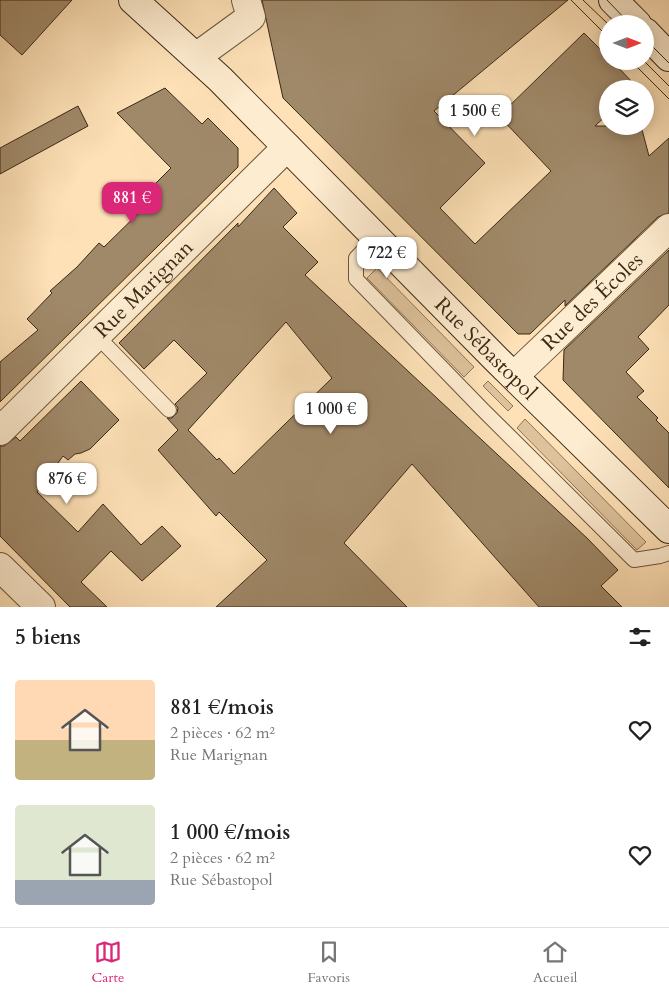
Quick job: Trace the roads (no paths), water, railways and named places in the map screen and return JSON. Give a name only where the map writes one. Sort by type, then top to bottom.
[{"type":"street","name":"Rue Sébastopol","points":[[133,0],[220,79],[514,376],[669,529]]},
{"type":"street","points":[[196,57],[251,17],[246,0]]},
{"type":"street","points":[[613,0],[627,15]]},
{"type":"street","points":[[654,41],[669,57]]},
{"type":"street","name":"Rue Marignan","points":[[0,431],[287,147]]},
{"type":"street","name":"Rue des Écoles","points":[[514,376],[669,228]]},
{"type":"street","points":[[0,567],[41,607]]},
{"type":"lane","points":[[376,237],[356,258],[356,279],[483,410],[634,560],[669,553]]},
{"type":"lane","points":[[96,335],[169,410]]},
{"type":"tram line","points":[[571,0],[599,28]]},
{"type":"tram line","points":[[583,0],[599,15]]},
{"type":"tram line","points":[[607,0],[621,15]]},
{"type":"tram line","points":[[654,48],[669,63]]},
{"type":"tram line","points":[[640,70],[669,99]]},
{"type":"tram line","points":[[653,70],[669,86]]}]
